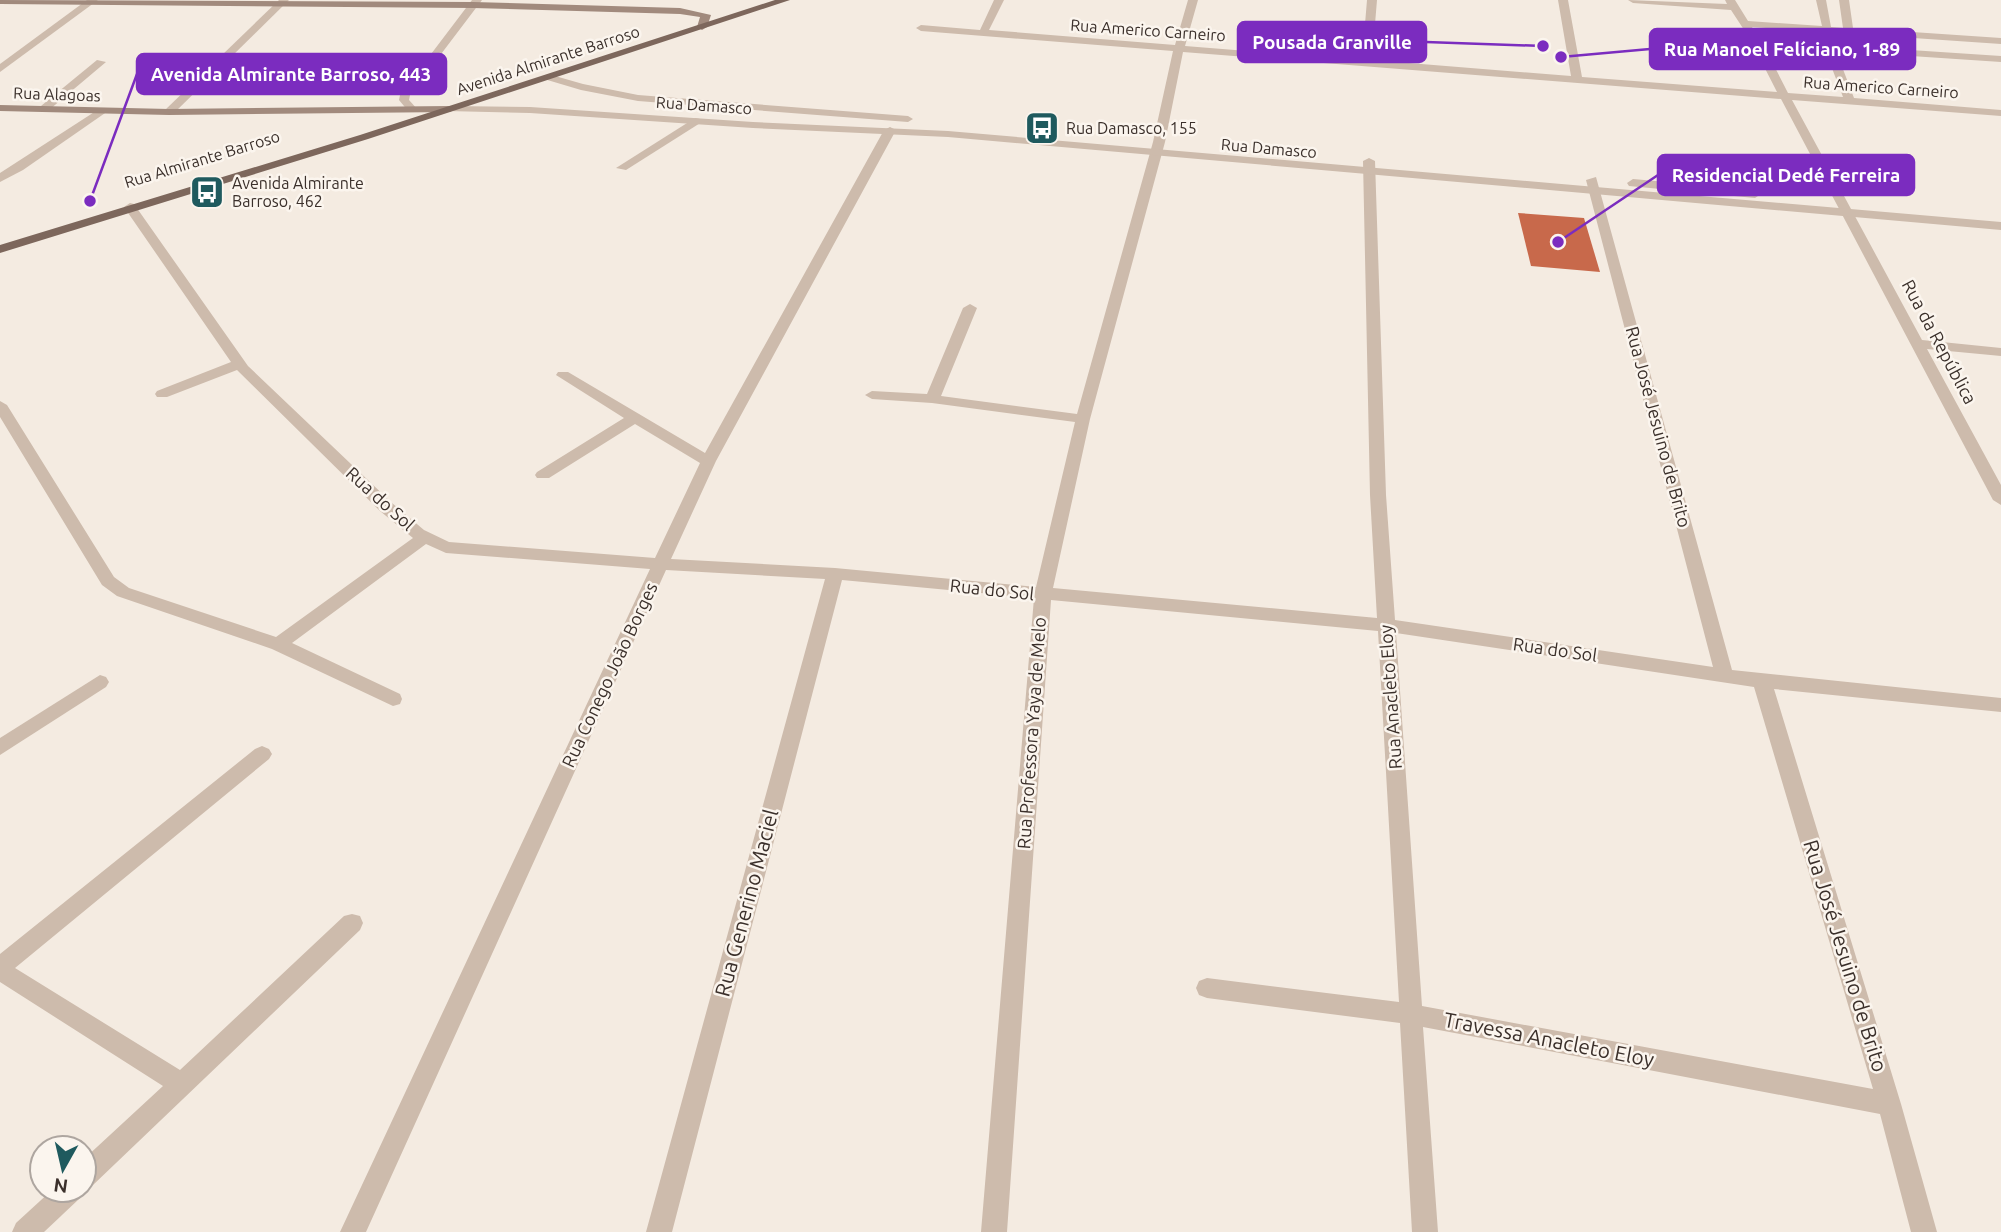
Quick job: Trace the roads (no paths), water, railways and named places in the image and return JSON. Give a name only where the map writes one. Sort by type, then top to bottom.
[{"type":"main road","name":"Avenida Almirante Barroso","points":[[0,249],[548,77],[704,21],[750,0]]},
{"type":"main road","name":"Avenida Almirante Barroso","points":[[704,21],[785,0]]},
{"type":"main road","points":[[0,1],[475,2],[680,11],[704,21]]},
{"type":"main road","name":"Rua Almirante Barroso","points":[[0,238],[704,21]]},
{"type":"main road","name":"Rua Alagoas","points":[[0,108],[169,112],[450,109]]},
{"type":"street","points":[[984,33],[999,0]]},
{"type":"street","name":"Rua Professora Yaya de Melo","points":[[994,1232],[1043,595],[1083,419],[1157,147],[1179,48],[1193,0]]},
{"type":"street","points":[[1367,63],[1372,0]]},
{"type":"street","points":[[1563,0],[1577,79]]},
{"type":"street","points":[[1633,0],[1732,4]]},
{"type":"street","points":[[1821,0],[1827,29]]},
{"type":"street","points":[[1844,0],[1848,30]]},
{"type":"street","points":[[0,69],[92,1]]},
{"type":"street","points":[[169,112],[283,1]]},
{"type":"street","points":[[413,110],[407,106],[405,95],[475,2]]},
{"type":"street","name":"Rua da República","points":[[1732,4],[1757,43],[1782,96],[1846,208],[2001,500]]},
{"type":"street","points":[[1746,24],[2001,41]]},
{"type":"street","name":"Rua Americo Carneiro","points":[[921,28],[2001,113]]},
{"type":"street","points":[[1757,43],[2001,59]]},
{"type":"street","points":[[1829,47],[1850,101]]},
{"type":"street","points":[[0,54],[20,55]]},
{"type":"street","points":[[45,108],[101,62]]},
{"type":"street","name":"Rua Damasco","points":[[548,77],[581,87],[638,98],[1846,208],[2001,226]]},
{"type":"street","name":"Rua Damasco","points":[[450,109],[530,110],[1157,147]]},
{"type":"street","points":[[0,178],[103,111]]},
{"type":"street","points":[[622,167],[699,120]]},
{"type":"street","name":"Rua Conego João Borges","points":[[353,1232],[708,461],[890,130]]},
{"type":"street","name":"Rua Anacleto Eloy","points":[[1369,166],[1377,482],[1425,1232]]},
{"type":"street","name":"Rua José Jesuino de Brito","points":[[1594,186],[1724,674]]},
{"type":"street","name":"Rua do Sol","points":[[130,207],[239,363],[386,508],[424,538],[446,547],[835,574],[1386,625],[1762,681],[2001,705]]},
{"type":"street","name":"Rua Damasco","points":[[1846,208],[2001,215]]},
{"type":"street","points":[[932,399],[970,308]]},
{"type":"street","points":[[1918,344],[2001,352]]},
{"type":"street","points":[[162,394],[239,363]]},
{"type":"street","points":[[563,375],[708,461]]},
{"type":"street","points":[[872,396],[932,399],[1083,419]]},
{"type":"street","points":[[0,405],[108,581],[123,592],[278,643],[393,699]]},
{"type":"street","points":[[543,475],[634,418]]},
{"type":"street","points":[[278,643],[424,538]]},
{"type":"street","name":"Rua Generino Maciel","points":[[659,1232],[835,574]]},
{"type":"street","name":"Rua José Jesuino de Brito","points":[[1762,681],[1889,1104],[1924,1232]]},
{"type":"street","points":[[0,748],[100,682]]},
{"type":"street","points":[[181,1084],[0,969],[262,754]]},
{"type":"street","points":[[98,1163],[352,923]]},
{"type":"street","name":"Travessa Anacleto Eloy","points":[[1207,988],[1411,1014],[1889,1104]]},
{"type":"street","points":[[25,1232],[54,1204]]},
{"type":"place","name":"Pousada Granville","points":[[1543,46]]},
{"type":"place","name":"Rua Manoel Felíciano, 1-89","points":[[1561,57]]},
{"type":"place","name":"Rua Damasco, 155","points":[[1042,128]]},
{"type":"place","name":"Avenida Almirante Barroso, 462","points":[[207,192]]},
{"type":"place","name":"Avenida Almirante Barroso, 443","points":[[90,201]]},
{"type":"place","name":"Residencial Dedé Ferreira","points":[[1558,242]]}]
